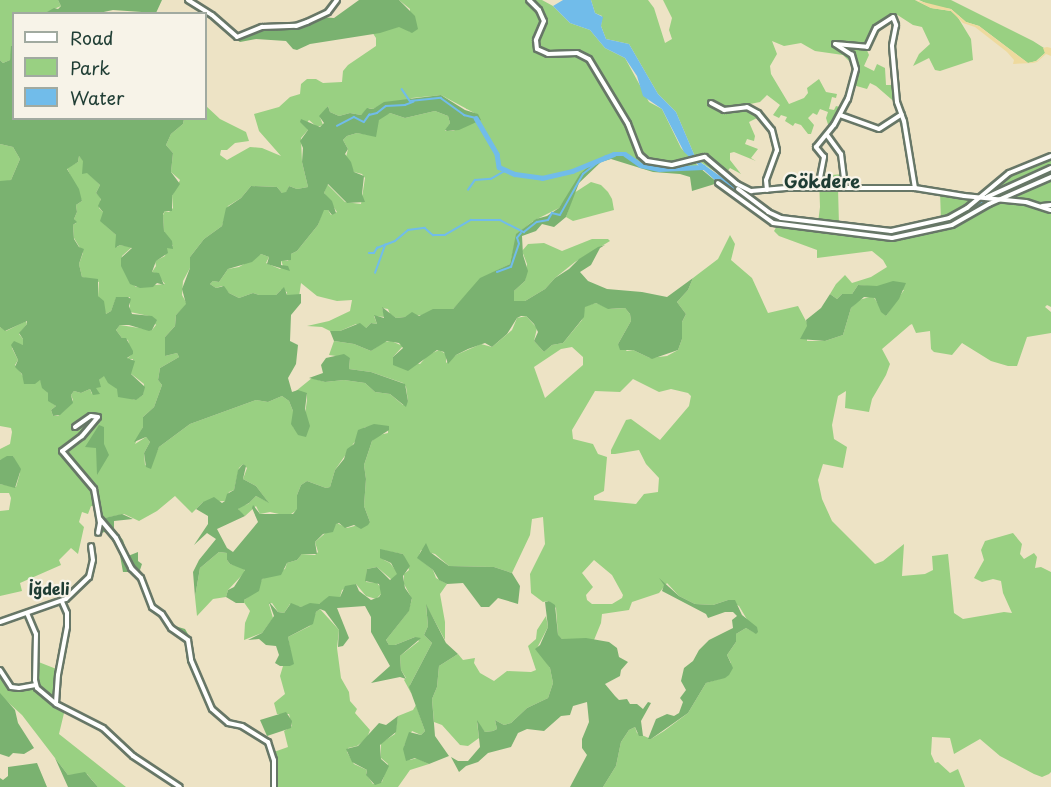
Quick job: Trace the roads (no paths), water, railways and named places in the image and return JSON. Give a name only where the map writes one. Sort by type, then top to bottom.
[{"type":"street","points":[[188,0],[212,15],[237,37],[262,27],[296,26],[307,22],[328,12],[337,0]]},
{"type":"street","points":[[529,0],[539,10],[544,21],[536,40],[537,49],[548,54],[577,53],[589,59],[628,124],[644,159],[672,165],[705,157],[732,180],[737,191],[764,218],[783,226],[885,238],[952,225],[996,200],[1051,177]]},
{"type":"street","points":[[818,188],[824,157],[816,147],[840,115],[851,93],[856,65],[850,52],[835,44],[867,47],[878,26],[893,17],[896,25],[892,43],[897,102],[902,114],[915,188]]},
{"type":"street","points":[[711,103],[724,110],[747,107],[758,113],[772,130],[777,146],[766,180],[767,190]]},
{"type":"street","points":[[840,115],[879,129],[902,114]]},
{"type":"street","points":[[827,135],[841,154],[845,188]]},
{"type":"street","points":[[718,183],[737,191],[781,218],[885,231],[915,231],[950,218],[967,208],[1009,173],[1051,156]]},
{"type":"street","points":[[988,197],[1051,168]]},
{"type":"street","points":[[737,191],[915,188],[996,200],[1021,201],[1051,210]]},
{"type":"street","points":[[1041,206],[1051,205]]},
{"type":"street","points":[[75,427],[91,416],[98,417],[82,436],[62,451],[93,485],[100,519],[98,533]]},
{"type":"street","points":[[100,519],[116,538],[126,560],[141,578],[152,607],[162,614],[171,628],[188,640],[191,660],[212,709],[228,723],[242,726],[268,742],[274,760],[274,787]]},
{"type":"street","points":[[0,622],[62,602],[89,577],[93,560],[91,546]]},
{"type":"street","points":[[56,704],[58,675],[67,627],[67,613],[62,602]]},
{"type":"street","points":[[27,613],[36,634],[36,685],[56,704],[103,728],[134,756],[180,787]]},
{"type":"street","points":[[0,670],[12,687],[36,685]]},
{"type":"water","points":[[563,0],[591,0],[595,13],[603,17],[601,26],[606,39],[629,44],[658,94],[676,112],[696,159],[777,217],[885,231],[958,214],[990,195],[1051,168],[1051,177],[1013,193],[961,221],[900,237],[773,223],[718,183],[684,152],[662,109],[643,96],[637,76],[625,58],[605,48],[590,30],[570,23],[553,6]]},
{"type":"waterway","points":[[402,89],[410,101],[441,98],[464,115],[476,118]]},
{"type":"waterway","points":[[337,126],[354,117],[364,122],[369,115],[377,113],[386,106],[413,102]]},
{"type":"waterway","points":[[476,118],[497,154],[499,167],[515,174],[542,178],[572,171],[614,154],[625,154],[641,165],[659,169],[703,167]]},
{"type":"waterway","points":[[369,253],[374,253],[377,248],[395,241],[408,230],[425,228],[433,235],[445,235],[471,220],[500,220],[524,232],[537,222],[548,220],[552,213],[560,215],[583,174],[606,156]]},
{"type":"waterway","points":[[468,190],[475,180],[491,179],[505,171]]},
{"type":"waterway","points":[[497,272],[511,267],[519,244],[517,238],[521,233]]},
{"type":"waterway","points":[[375,273],[385,245]]},
{"type":"district","name":"Gökdere","points":[[822,181]]},
{"type":"district","name":"İğdeli","points":[[49,588]]}]
